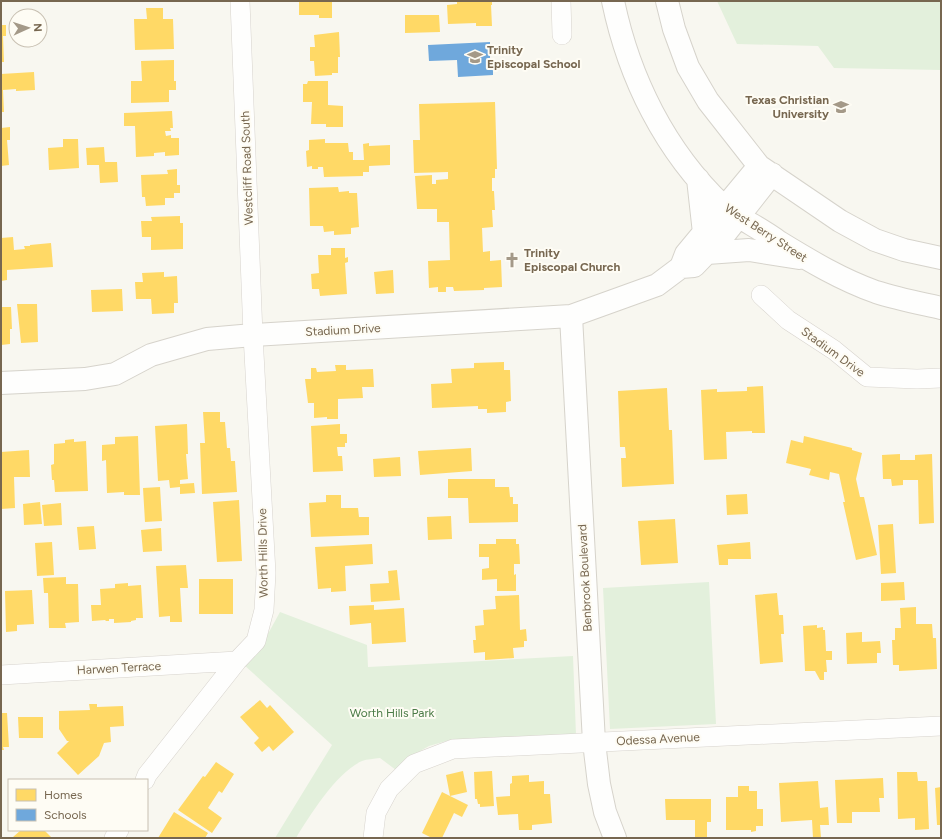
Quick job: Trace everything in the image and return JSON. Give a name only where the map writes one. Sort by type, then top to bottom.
[{"type":"street","name":"Westcliff Road South","points":[[240,1],[253,335]]},
{"type":"street","points":[[561,1],[562,35]]},
{"type":"street","name":"West Berry Street","points":[[613,1],[618,29],[631,67],[651,111],[678,154],[698,179],[732,212],[807,259],[842,278],[875,292],[909,302],[941,308]]},
{"type":"street","points":[[667,1],[674,29],[688,67],[708,101],[766,170],[840,221],[875,240],[904,250],[941,258]]},
{"type":"street","name":"Stadium Drive","points":[[1,383],[85,379],[115,374],[151,355],[207,339],[571,316],[657,285],[682,267],[686,254],[705,243],[766,170]]},
{"type":"street","points":[[698,179],[705,243],[807,259]]},
{"type":"street","name":"Stadium Drive","points":[[761,295],[788,320],[834,350],[866,377],[917,379],[941,378]]},
{"type":"street","name":"Benbrook Boulevard","points":[[571,316],[594,742],[599,784],[605,812],[615,838]]},
{"type":"street","name":"Worth Hills Drive","points":[[145,779],[237,661],[256,640],[264,610],[266,573],[253,335]]},
{"type":"street","name":"Harwen Terrace","points":[[1,675],[237,661]]},
{"type":"street","name":"Odessa Avenue","points":[[372,838],[376,813],[389,789],[414,764],[453,749],[941,726]]},
{"type":"green space","points":[[717,1],[941,1],[941,70],[834,68],[818,46],[737,44]]},
{"type":"green space","points":[[709,582],[716,724],[610,729],[603,588]]},
{"type":"green space","name":"Worth Hills Park","points":[[280,612],[367,645],[368,667],[573,656],[576,735],[450,740],[429,746],[415,754],[396,770],[380,758],[362,761],[343,774],[334,784],[316,806],[296,838],[275,838],[332,745],[243,664],[269,632]]},
{"type":"building: Homes","points":[[299,1],[332,1],[332,18],[319,18],[319,15],[299,15]]},
{"type":"building: Homes","points":[[457,1],[492,1],[492,26],[476,26],[476,23],[448,24],[447,5],[457,4]]},
{"type":"building: Homes","points":[[146,8],[163,8],[163,19],[173,19],[174,49],[135,50],[134,19],[147,19]]},
{"type":"building: Homes","points":[[405,15],[439,15],[440,32],[405,33]]},
{"type":"building: Homes","points":[[1,25],[6,25],[6,36],[3,36],[4,62],[1,62]]},
{"type":"building: Homes","points":[[339,32],[340,57],[338,57],[338,73],[332,73],[332,75],[315,76],[314,61],[310,61],[310,47],[315,47],[314,35]]},
{"type":"building: Homes","points":[[174,60],[174,81],[176,81],[176,90],[169,90],[169,102],[131,103],[131,81],[142,81],[141,61]]},
{"type":"building: Homes","points":[[34,72],[35,90],[3,90],[4,112],[1,112],[1,74]]},
{"type":"building: Homes","points":[[308,81],[328,81],[328,105],[343,106],[343,127],[326,127],[326,124],[311,124],[312,102],[303,102],[303,84],[307,84]]},
{"type":"building: Homes","points":[[495,102],[497,169],[495,169],[495,178],[492,178],[492,191],[494,191],[495,210],[492,210],[493,227],[482,228],[483,252],[490,251],[490,261],[501,260],[502,287],[484,288],[484,290],[454,291],[453,287],[446,287],[446,292],[438,292],[438,287],[429,288],[428,261],[450,260],[449,222],[437,222],[437,209],[417,209],[415,176],[432,175],[432,184],[436,184],[436,180],[448,179],[448,172],[414,173],[413,140],[420,140],[419,104]]},
{"type":"building: Homes","points":[[172,111],[173,128],[170,128],[171,131],[165,131],[166,136],[171,135],[171,138],[179,138],[179,155],[165,156],[165,152],[154,153],[154,156],[136,157],[135,126],[124,126],[124,113]]},
{"type":"building: Homes","points":[[10,127],[10,140],[7,140],[9,165],[1,166],[1,128]]},
{"type":"building: Homes","points":[[63,139],[78,139],[79,168],[49,170],[48,148],[63,147]]},
{"type":"building: Homes","points":[[325,139],[325,143],[348,143],[349,152],[353,152],[353,160],[364,160],[363,144],[369,143],[369,146],[390,145],[390,165],[369,166],[369,172],[363,172],[363,176],[324,177],[323,167],[312,169],[312,166],[307,167],[306,151],[309,150],[309,140]]},
{"type":"building: Homes","points":[[104,147],[105,162],[117,162],[118,182],[100,183],[99,165],[87,165],[86,148]]},
{"type":"building: Homes","points":[[177,169],[177,185],[180,185],[180,193],[174,193],[174,198],[165,198],[165,205],[146,206],[145,197],[142,197],[141,175],[168,174],[167,170]]},
{"type":"building: Homes","points":[[338,187],[339,192],[349,191],[349,193],[357,193],[359,227],[351,228],[351,234],[334,235],[334,231],[324,232],[323,226],[310,226],[309,188]]},
{"type":"building: Homes","points":[[180,216],[180,223],[183,223],[183,249],[151,250],[151,237],[142,237],[141,221],[152,221],[151,217]]},
{"type":"building: Homes","points":[[13,237],[14,250],[25,249],[24,246],[51,243],[53,267],[7,270],[7,280],[1,281],[1,238]]},
{"type":"building: Homes","points":[[331,248],[345,248],[345,258],[348,257],[348,262],[345,263],[347,294],[320,296],[319,289],[312,289],[311,274],[319,273],[318,255],[331,255]]},
{"type":"building: Homes","points":[[393,270],[394,293],[376,294],[374,272]]},
{"type":"building: Homes","points":[[164,272],[164,277],[177,276],[178,303],[174,303],[174,313],[152,314],[151,299],[136,299],[135,282],[143,282],[142,273]]},
{"type":"building: Homes","points":[[122,289],[123,311],[92,312],[91,290]]},
{"type":"building: Homes","points":[[17,304],[37,304],[38,342],[21,343]]},
{"type":"building: Homes","points":[[1,307],[11,307],[12,329],[10,329],[10,344],[1,345]]},
{"type":"building: Homes","points":[[504,362],[504,370],[510,370],[511,401],[506,402],[506,412],[487,413],[487,409],[478,409],[478,406],[432,408],[431,384],[452,383],[451,369],[474,368],[474,363]]},
{"type":"building: Homes","points":[[335,365],[346,365],[346,370],[373,369],[374,387],[362,387],[363,398],[338,399],[338,419],[327,419],[327,417],[314,418],[314,403],[308,403],[305,379],[311,379],[311,368],[316,368],[317,372],[336,371]]},
{"type":"building: Homes","points":[[763,386],[765,433],[752,433],[752,431],[726,432],[727,459],[704,460],[701,390],[717,389],[717,392],[747,391],[747,387]]},
{"type":"building: Homes","points":[[667,388],[669,430],[672,430],[674,484],[622,487],[621,458],[626,458],[625,447],[620,447],[618,391]]},
{"type":"building: Homes","points":[[203,412],[220,412],[220,422],[225,422],[227,448],[230,448],[231,461],[235,461],[237,492],[202,494],[200,443],[205,443]]},
{"type":"building: Homes","points":[[187,424],[188,454],[186,454],[188,479],[180,480],[180,484],[194,483],[195,493],[180,494],[180,487],[170,488],[169,480],[158,481],[155,426]]},
{"type":"building: Homes","points":[[340,424],[340,434],[347,434],[347,443],[345,443],[345,447],[337,447],[338,456],[342,456],[343,471],[313,472],[311,426]]},
{"type":"building: Homes","points":[[138,436],[140,495],[124,495],[124,492],[107,493],[106,460],[102,461],[102,445],[115,444],[115,437]]},
{"type":"building: Homes","points":[[804,436],[852,448],[852,450],[862,453],[856,479],[860,497],[864,497],[877,555],[856,560],[843,502],[845,502],[839,474],[830,472],[829,480],[809,475],[811,469],[786,463],[791,440],[803,443]]},
{"type":"building: Homes","points":[[74,439],[74,442],[86,441],[88,491],[55,492],[54,480],[52,480],[51,465],[54,464],[54,444],[65,443],[65,440]]},
{"type":"building: Homes","points":[[471,448],[472,471],[420,475],[418,451]]},
{"type":"building: Homes","points":[[29,450],[30,477],[14,477],[15,508],[1,509],[1,452]]},
{"type":"building: Homes","points":[[900,454],[900,460],[915,460],[915,455],[932,454],[934,523],[919,524],[918,480],[903,480],[903,485],[892,486],[891,479],[883,479],[882,455]]},
{"type":"building: Homes","points":[[400,457],[401,476],[374,477],[373,459]]},
{"type":"building: Homes","points":[[448,479],[495,479],[495,487],[509,487],[510,497],[513,497],[513,504],[518,504],[518,522],[469,523],[468,498],[448,498]]},
{"type":"building: Homes","points":[[160,487],[162,521],[145,522],[143,488]]},
{"type":"building: Homes","points":[[747,494],[748,514],[727,515],[726,495]]},
{"type":"building: Homes","points":[[326,495],[341,495],[341,508],[358,508],[359,517],[369,517],[369,535],[311,537],[309,503],[326,502]]},
{"type":"building: Homes","points":[[239,500],[242,561],[217,562],[213,502]]},
{"type":"building: Homes","points":[[40,502],[42,524],[24,525],[23,504]]},
{"type":"building: Homes","points":[[61,503],[62,525],[44,526],[42,505]]},
{"type":"building: Homes","points":[[451,516],[452,539],[428,540],[427,517]]},
{"type":"building: Homes","points":[[675,519],[678,563],[641,565],[638,521]]},
{"type":"building: Homes","points":[[893,524],[896,573],[881,574],[878,525]]},
{"type":"building: Homes","points":[[94,526],[96,549],[79,550],[77,527]]},
{"type":"building: Homes","points":[[161,528],[162,551],[143,552],[141,530]]},
{"type":"building: Homes","points":[[496,539],[516,539],[516,544],[519,544],[520,564],[514,564],[514,575],[516,574],[516,591],[497,591],[497,579],[482,580],[482,569],[489,568],[489,557],[479,557],[479,544],[496,544]]},
{"type":"building: Homes","points":[[52,542],[54,575],[37,576],[35,543]]},
{"type":"building: Homes","points":[[750,542],[751,559],[728,559],[728,565],[719,565],[717,545]]},
{"type":"building: Homes","points":[[372,544],[373,564],[345,566],[346,591],[331,592],[331,588],[318,589],[315,547]]},
{"type":"building: Homes","points":[[186,565],[188,588],[180,588],[182,622],[170,622],[170,616],[159,617],[156,566]]},
{"type":"building: Homes","points":[[397,570],[400,600],[371,602],[370,584],[389,583],[388,571]]},
{"type":"building: Homes","points":[[66,577],[66,584],[78,584],[79,622],[65,623],[66,628],[49,628],[48,593],[44,593],[43,578]]},
{"type":"building: Homes","points":[[199,579],[233,579],[233,614],[199,614]]},
{"type":"building: Homes","points":[[904,582],[905,600],[881,601],[881,583]]},
{"type":"building: Homes","points":[[128,583],[128,586],[141,585],[143,618],[136,618],[136,620],[131,622],[114,623],[114,619],[109,619],[109,621],[92,621],[91,605],[101,605],[100,589],[115,588],[115,584]]},
{"type":"building: Homes","points":[[32,590],[34,624],[17,625],[17,631],[6,632],[5,591]]},
{"type":"building: Homes","points":[[777,593],[779,615],[783,615],[784,634],[781,634],[783,662],[760,664],[755,595]]},
{"type":"building: Homes","points":[[519,595],[520,630],[526,629],[527,641],[524,641],[524,647],[513,648],[514,658],[485,660],[485,652],[474,653],[473,640],[476,640],[475,626],[484,625],[483,610],[496,609],[495,596]]},
{"type":"building: Homes","points":[[374,605],[374,610],[404,608],[406,642],[372,644],[371,623],[350,625],[349,606]]},
{"type":"building: Homes","points":[[916,607],[916,624],[932,624],[933,638],[936,638],[937,669],[899,671],[899,665],[893,665],[892,640],[895,640],[895,628],[901,628],[900,608]]},
{"type":"building: Homes","points":[[817,625],[817,628],[823,627],[823,630],[825,630],[826,651],[832,651],[832,660],[826,660],[827,672],[824,672],[824,680],[820,680],[815,671],[805,671],[803,626]]},
{"type":"building: Homes","points":[[862,632],[862,642],[880,641],[881,653],[877,653],[877,663],[847,664],[846,633]]},
{"type":"building: Homes","points":[[260,700],[267,708],[270,705],[294,732],[273,751],[269,746],[262,752],[254,743],[259,738],[240,717]]},
{"type":"building: Homes","points":[[89,704],[97,704],[97,707],[123,706],[124,726],[110,727],[111,742],[104,743],[99,756],[78,775],[57,753],[69,741],[67,741],[59,729],[59,711],[90,710]]},
{"type":"building: Homes","points":[[1,713],[7,713],[9,747],[3,747],[4,750],[1,750]]},
{"type":"building: Homes","points":[[18,717],[43,717],[43,738],[19,738]]},
{"type":"building: Homes","points":[[216,762],[234,774],[222,793],[219,791],[208,808],[222,818],[212,833],[178,810],[203,776],[205,777]]},
{"type":"building: Homes","points":[[463,771],[467,792],[450,796],[446,775]]},
{"type":"building: Homes","points":[[492,771],[494,806],[480,807],[477,799],[475,799],[474,772]]},
{"type":"building: Homes","points":[[897,772],[917,772],[918,781],[927,781],[929,829],[915,830],[915,818],[898,819]]},
{"type":"building: Homes","points":[[529,775],[529,782],[544,781],[544,794],[550,794],[552,823],[532,825],[532,830],[519,830],[518,814],[498,815],[496,797],[510,796],[512,776]]},
{"type":"building: Homes","points":[[883,778],[884,798],[879,798],[880,812],[852,812],[852,823],[837,823],[835,780]]},
{"type":"building: Homes","points":[[818,781],[820,808],[828,807],[829,825],[820,825],[821,838],[813,838],[812,820],[781,822],[779,783]]},
{"type":"building: Homes","points":[[738,786],[749,786],[749,791],[757,791],[757,809],[763,809],[763,826],[756,826],[756,831],[726,830],[726,797],[738,797]]},
{"type":"building: Homes","points":[[941,787],[941,825],[937,825],[935,788]]},
{"type":"building: Homes","points":[[442,792],[468,805],[462,817],[454,813],[442,838],[432,838],[422,833]]},
{"type":"building: Homes","points":[[665,799],[711,799],[711,822],[707,822],[707,838],[695,838],[695,820],[666,820]]},
{"type":"building: Homes","points":[[174,812],[208,833],[205,838],[158,838]]},
{"type":"building: Homes","points":[[20,831],[45,831],[52,838],[14,838],[13,837]]},
{"type":"building: Schools","points":[[490,42],[490,59],[488,59],[488,65],[493,65],[493,75],[458,77],[457,60],[429,61],[428,45]]},
{"type":"place","name":"Trinity Episcopal School","points":[[475,57]]},
{"type":"place","name":"Texas Christian University","points":[[841,107]]},
{"type":"place","name":"Trinity Episcopal Church","points":[[512,260]]}]
